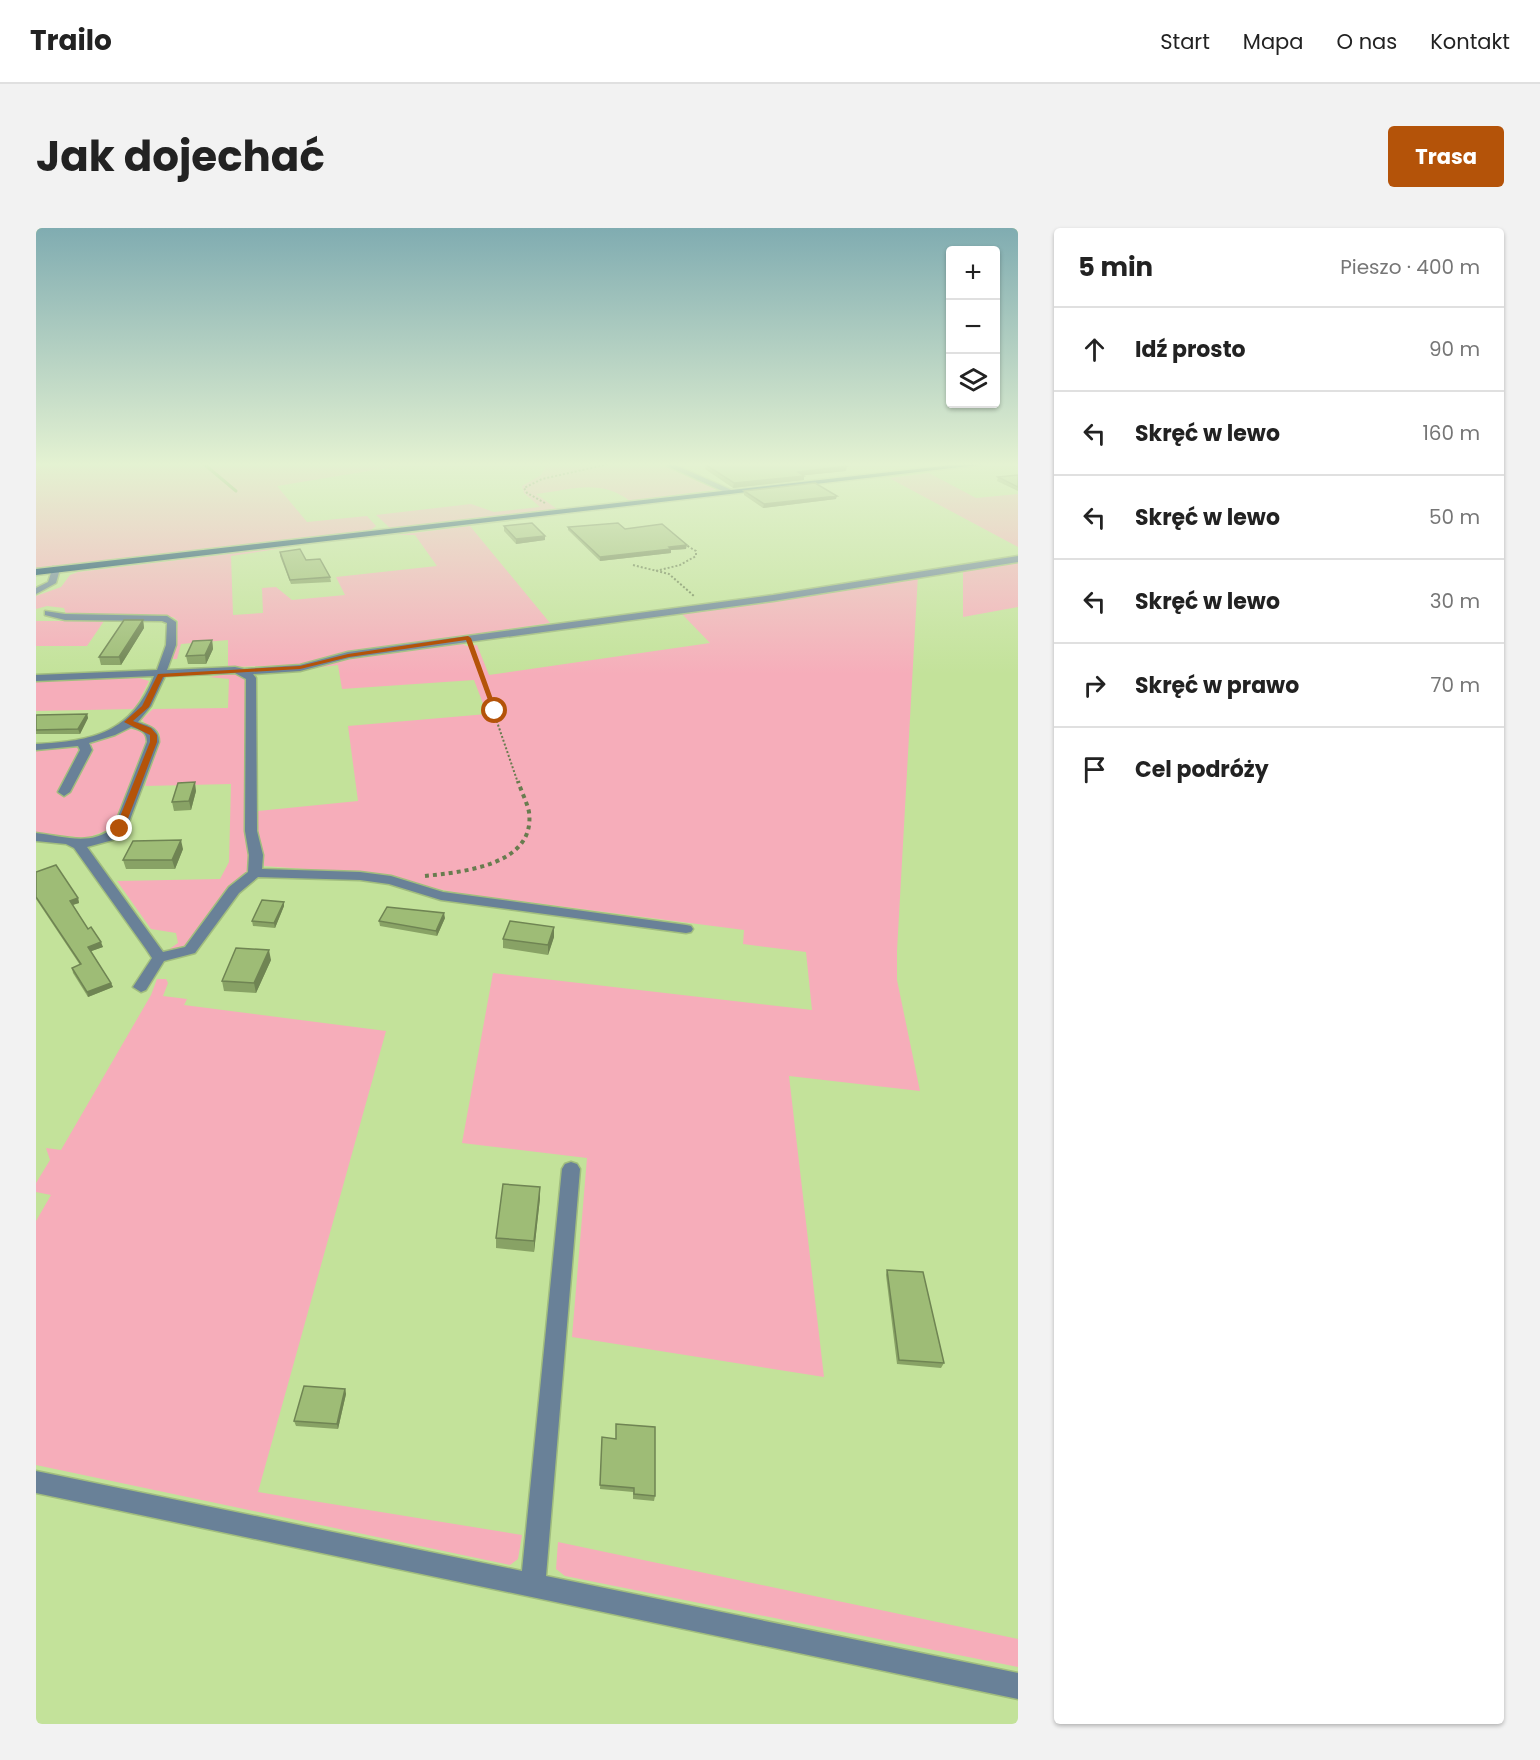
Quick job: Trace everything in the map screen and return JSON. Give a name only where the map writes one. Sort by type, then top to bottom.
[{"type":"main road","points":[[36,572],[366,534]]},
{"type":"street","points":[[36,678],[244,672],[300,668],[348,656],[710,606],[1018,559]]},
{"type":"street","points":[[36,591],[52,583],[56,569]]},
{"type":"street","points":[[36,747],[83,743],[128,722],[145,707],[160,675],[172,635],[172,626],[168,620],[64,617],[48,613]]},
{"type":"street","points":[[244,672],[251,678],[251,831],[256,855],[255,873]]},
{"type":"street","points":[[79,845],[109,837],[122,825],[153,742],[153,735],[148,729],[128,722]]},
{"type":"street","points":[[64,792],[86,750],[83,743]]},
{"type":"street","points":[[36,837],[69,840],[79,845],[159,958]]},
{"type":"street","points":[[141,987],[159,958],[190,950],[199,942],[234,890],[255,873],[305,872],[391,880],[441,896],[686,929]]},
{"type":"street","points":[[533,1585],[571,1169]]},
{"type":"street","points":[[36,1482],[1018,1686]]},
{"type":"path","points":[[656,571],[680,565],[696,556],[696,551],[691,546],[676,541]]},
{"type":"path","points":[[633,565],[669,574],[699,601],[710,606]]},
{"type":"path","points":[[391,880],[465,871],[506,858],[518,851],[528,831],[529,813],[468,638]]},
{"type":"shaded area","points":[[36,534],[337,534],[36,568]]},
{"type":"shaded area","points":[[476,534],[550,623],[384,648],[296,665],[228,667],[228,640],[181,644],[177,659],[173,659],[178,621],[173,617],[75,615],[66,614],[64,608],[47,606],[36,609],[36,596],[61,587],[70,575],[78,572],[297,546],[231,556],[233,615],[263,613],[262,588],[276,587],[292,600],[345,595],[336,577],[437,566],[415,535],[397,535]]},
{"type":"shaded area","points":[[993,534],[1018,534],[1018,547]]},
{"type":"shaded area","points":[[1018,561],[1018,607],[963,617],[963,568]]},
{"type":"shaded area","points":[[918,575],[897,980],[920,1091],[789,1076],[824,1377],[572,1337],[587,1158],[462,1143],[493,973],[812,1010],[806,952],[743,944],[744,930],[458,893],[361,873],[264,866],[256,832],[258,811],[358,801],[348,726],[487,714],[474,680],[342,689],[338,665],[314,668],[352,658],[460,641],[466,646],[477,645],[489,675],[710,643],[680,612]]},
{"type":"shaded area","points":[[36,621],[104,621],[87,646],[36,646]]},
{"type":"shaded area","points":[[232,673],[247,680],[250,861],[248,872],[186,946],[168,950],[178,943],[176,933],[151,929],[117,881],[220,879],[229,862],[231,784],[145,786],[160,735],[142,719],[153,709],[228,708],[229,679],[209,677]]},
{"type":"shaded area","points":[[139,678],[149,681],[135,709],[36,711],[36,680]]},
{"type":"shaded area","points":[[129,729],[141,730],[148,735],[149,740],[113,828],[87,838],[36,833],[36,750],[79,747]]},
{"type":"shaded area","points":[[157,979],[166,979],[168,983],[163,996],[187,999],[184,1005],[386,1031],[258,1492],[522,1535],[518,1559],[510,1565],[36,1465],[36,1221],[51,1195],[36,1192],[36,1183],[50,1160],[46,1148],[61,1150],[151,995]]},
{"type":"shaded area","points":[[558,1542],[1018,1639],[1018,1667],[565,1576],[556,1569]]},
{"type":"building","points":[[511,534],[543,534],[545,536],[516,539]]},
{"type":"building","points":[[575,534],[674,534],[687,545],[669,547],[671,549],[600,557]]},
{"type":"building","points":[[300,549],[306,560],[320,559],[330,577],[290,580],[280,552]]},
{"type":"building","points":[[124,620],[143,620],[119,657],[99,657]]},
{"type":"building","points":[[212,640],[205,655],[186,656],[193,641]]},
{"type":"building","points":[[87,714],[78,729],[36,730],[36,715]]},
{"type":"building","points":[[195,782],[189,801],[172,802],[178,783]]},
{"type":"building","points":[[181,840],[172,860],[123,860],[133,841]]},
{"type":"building","points":[[56,865],[78,898],[70,901],[88,929],[91,927],[101,942],[88,947],[111,983],[87,992],[72,968],[81,964],[36,897],[36,872]]},
{"type":"building","points":[[262,900],[284,902],[274,923],[252,921]]},
{"type":"building","points":[[387,907],[444,913],[436,931],[379,921]]},
{"type":"building","points":[[510,921],[554,927],[548,945],[503,939]]},
{"type":"building","points":[[236,948],[269,950],[254,983],[222,981]]},
{"type":"building","points":[[503,1184],[540,1187],[534,1241],[496,1238]]},
{"type":"building","points":[[887,1270],[923,1272],[944,1363],[899,1360]]},
{"type":"building","points":[[304,1386],[345,1389],[337,1424],[294,1421]]},
{"type":"building","points":[[616,1424],[655,1427],[655,1496],[634,1494],[634,1488],[600,1485],[602,1437],[616,1439]]},
{"type":"route","points":[[120,829],[153,742],[153,735],[148,729],[128,722],[145,707],[160,675],[300,668],[348,656],[468,638],[495,711]]}]
